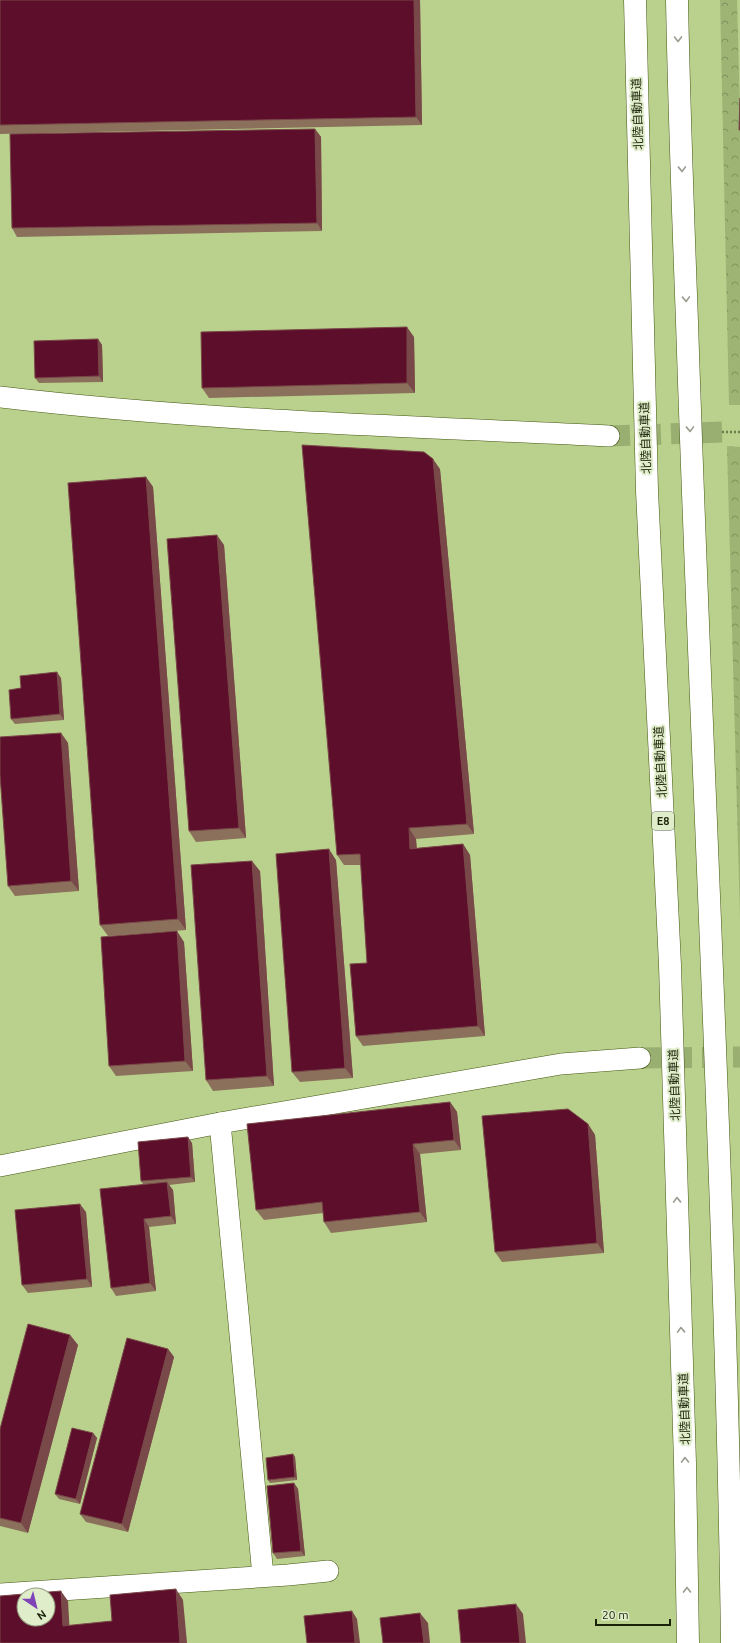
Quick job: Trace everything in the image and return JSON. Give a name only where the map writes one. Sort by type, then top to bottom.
[{"type":"highway","name":"北陸自動車道","points":[[634,0],[647,492],[671,973],[685,1463],[688,1643]]},
{"type":"highway","points":[[677,0],[692,488],[712,956],[729,1440],[732,1643]]},
{"type":"street","points":[[0,397],[53,404],[152,412],[311,422],[609,436]]},
{"type":"street","points":[[0,1166],[220,1123],[561,1064],[640,1058]]},
{"type":"street","points":[[220,1123],[263,1576]]},
{"type":"street","points":[[0,1594],[328,1572]]},
{"type":"path","points":[[722,432],[740,432]]},
{"type":"green space","points":[[720,0],[737,0],[740,110],[740,405],[729,405]]},
{"type":"green space","points":[[727,446],[740,447],[740,919]]},
{"type":"building","points":[[0,0],[414,0],[416,117],[0,125]]},
{"type":"building","points":[[740,98],[740,130],[739,130]]},
{"type":"building","points":[[315,129],[317,223],[12,228],[10,134]]},
{"type":"building","points":[[407,327],[407,383],[202,388],[201,332]]},
{"type":"building","points":[[98,339],[99,376],[35,378],[34,341]]},
{"type":"building","points":[[302,445],[424,452],[433,459],[467,824],[409,828],[410,849],[463,844],[478,1026],[356,1036],[350,964],[367,963],[360,854],[337,855]]},
{"type":"building","points":[[146,477],[178,919],[100,925],[68,483]]},
{"type":"building","points":[[217,535],[239,828],[189,831],[167,539]]},
{"type":"building","points":[[57,672],[60,714],[11,719],[9,690],[21,688],[20,676]]},
{"type":"building","points":[[61,733],[71,881],[8,886],[0,775],[0,737]]},
{"type":"building","points":[[329,849],[345,1068],[292,1072],[276,854]]},
{"type":"building","points":[[252,861],[267,1076],[206,1080],[191,865]]},
{"type":"building","points":[[177,931],[185,1061],[109,1066],[101,937]]},
{"type":"building","points":[[450,1102],[454,1140],[413,1144],[420,1212],[324,1222],[322,1202],[256,1210],[247,1124]]},
{"type":"building","points":[[568,1109],[588,1124],[597,1243],[495,1252],[482,1116]]},
{"type":"building","points":[[188,1137],[191,1177],[141,1181],[138,1142]]},
{"type":"building","points":[[167,1182],[171,1216],[144,1219],[150,1283],[111,1288],[100,1189]]},
{"type":"building","points":[[80,1204],[87,1279],[22,1285],[15,1210]]},
{"type":"building","points":[[28,1324],[70,1335],[21,1523],[0,1518],[0,1429]]},
{"type":"building","points":[[127,1338],[168,1349],[122,1524],[80,1514]]},
{"type":"building","points":[[72,1428],[93,1433],[76,1499],[55,1494]]},
{"type":"building","points":[[293,1454],[295,1477],[268,1480],[266,1458]]},
{"type":"building","points":[[294,1483],[301,1551],[273,1553],[267,1486]]},
{"type":"building","points":[[176,1589],[180,1643],[0,1643],[0,1596],[16,1595],[16,1627],[56,1627],[56,1591],[61,1591],[63,1626],[112,1621],[110,1595]]},
{"type":"building","points":[[516,1604],[520,1643],[461,1643],[458,1610]]},
{"type":"building","points":[[352,1611],[355,1643],[307,1643],[304,1616]]},
{"type":"building","points":[[420,1613],[424,1643],[383,1643],[380,1618]]},
{"type":"tunnel","points":[[609,436],[722,432]]},
{"type":"tunnel","points":[[640,1058],[740,1057]]}]
